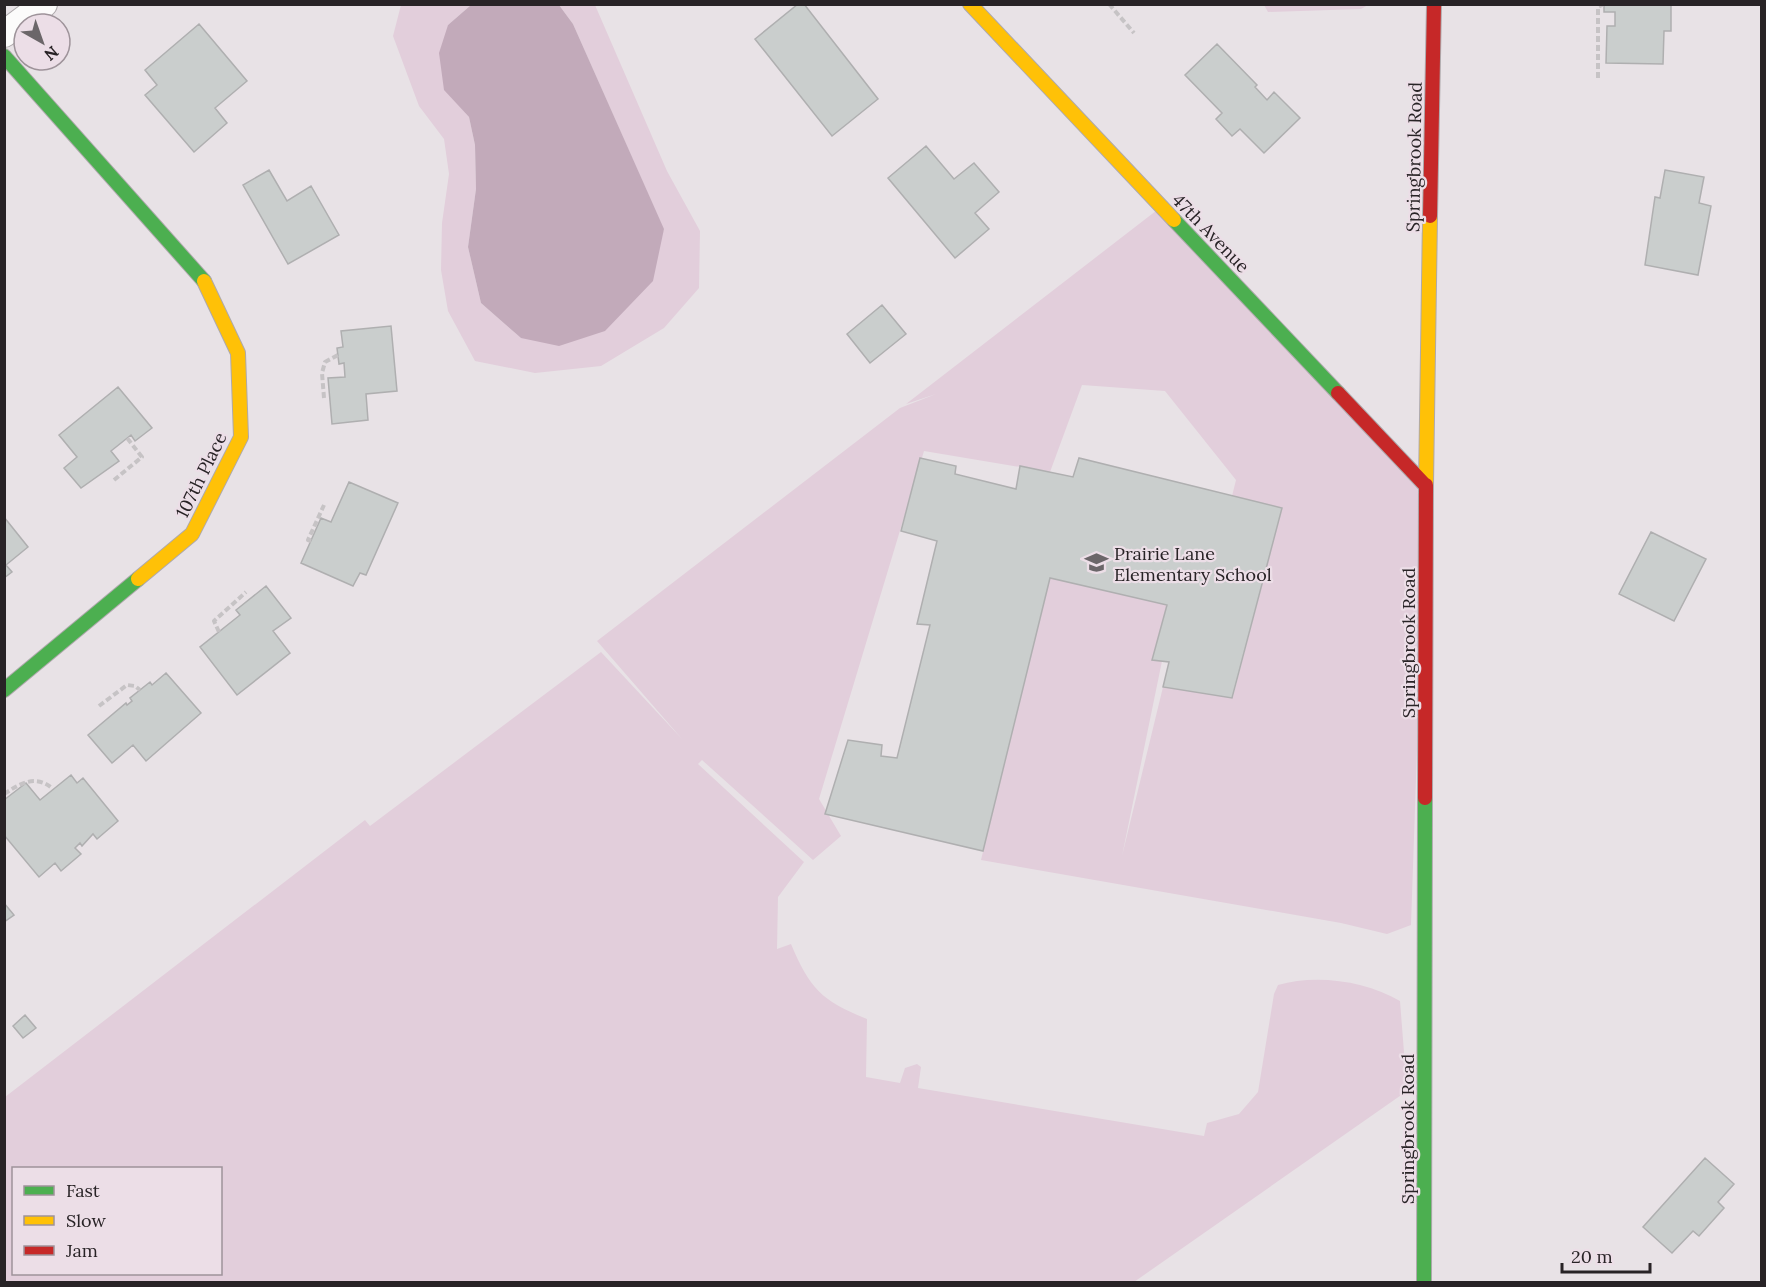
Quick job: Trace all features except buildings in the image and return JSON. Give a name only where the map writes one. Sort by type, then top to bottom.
[{"type":"street","points":[[4,34],[44,4]]},
{"type":"street","name":"47th Avenue","points":[[970,4],[1426,486]]},
{"type":"street","name":"Springbrook Road","points":[[1424,1282],[1426,486],[1434,4]]},
{"type":"street","name":"107th Place","points":[[4,56],[207,285],[238,353],[241,438],[192,534],[4,690]]},
{"type":"path","points":[[1109,4],[1134,33]]},
{"type":"path","points":[[1599,78],[1598,7],[1604,4]]},
{"type":"path","points":[[324,398],[322,373],[325,362],[338,355]]},
{"type":"path","points":[[114,480],[142,457],[127,438]]},
{"type":"path","points":[[311,541],[308,540],[324,504]]},
{"type":"path","points":[[219,632],[214,621],[218,615],[246,592]]},
{"type":"path","points":[[99,706],[127,685],[135,686],[140,690]]},
{"type":"path","points":[[4,794],[26,781],[47,783],[53,789]]},
{"type":"shaded area","points":[[401,5],[471,5],[448,25],[444,89],[469,117],[475,145],[476,189],[468,247],[481,303],[521,338],[664,230],[573,24],[559,5],[595,5],[667,171],[700,231],[699,288],[664,328],[601,366],[535,373],[475,361],[448,311],[441,270],[442,223],[449,174],[444,139],[419,106],[393,36]]},
{"type":"shaded area","points":[[471,5],[559,5],[573,24],[664,229],[653,281],[605,331],[559,346],[521,338],[481,303],[468,247],[476,189],[475,145],[469,117],[444,90],[439,53],[448,25]]},
{"type":"shaded area","points":[[1264,5],[1368,5],[1361,9],[1268,12]]},
{"type":"shaded area","points":[[1161,207],[1426,486],[1411,925],[1387,934],[1341,923],[981,860],[1050,578],[1167,605],[1152,660],[1162,661],[1122,856],[1163,687],[1233,697],[1282,508],[1232,496],[1236,480],[1165,391],[1082,385],[1050,472],[924,451],[819,799],[841,836],[813,860],[702,760],[698,764],[804,862],[778,897],[777,949],[791,944],[805,972],[819,992],[839,1006],[867,1019],[866,1077],[900,1083],[905,1068],[917,1064],[921,1067],[918,1088],[1204,1136],[1207,1123],[1239,1114],[1258,1092],[1274,994],[1278,985],[1324,980],[1356,984],[1387,994],[1400,1001],[1407,1091],[1134,1282],[5,1282],[5,1097],[365,820],[370,826],[601,652],[682,739],[597,641],[900,408],[936,394],[906,404]]},
{"type":"traffic: fast","points":[[4,56],[204,281]]},
{"type":"traffic: fast","points":[[1174,220],[1338,393]]},
{"type":"traffic: fast","points":[[4,690],[138,579]]},
{"type":"traffic: fast","points":[[1424,1282],[1425,798]]},
{"type":"traffic: slow","points":[[970,4],[1174,220]]},
{"type":"traffic: slow","points":[[1426,485],[1430,216]]},
{"type":"traffic: slow","points":[[138,579],[192,534],[241,437],[238,353],[204,281]]},
{"type":"traffic: jam","points":[[1430,216],[1434,4]]},
{"type":"traffic: jam","points":[[1338,393],[1426,486]]},
{"type":"traffic: jam","points":[[1425,798],[1426,485]]},
{"type":"place","name":"Prairie Lane Elementary School","points":[[1096,563]]}]
